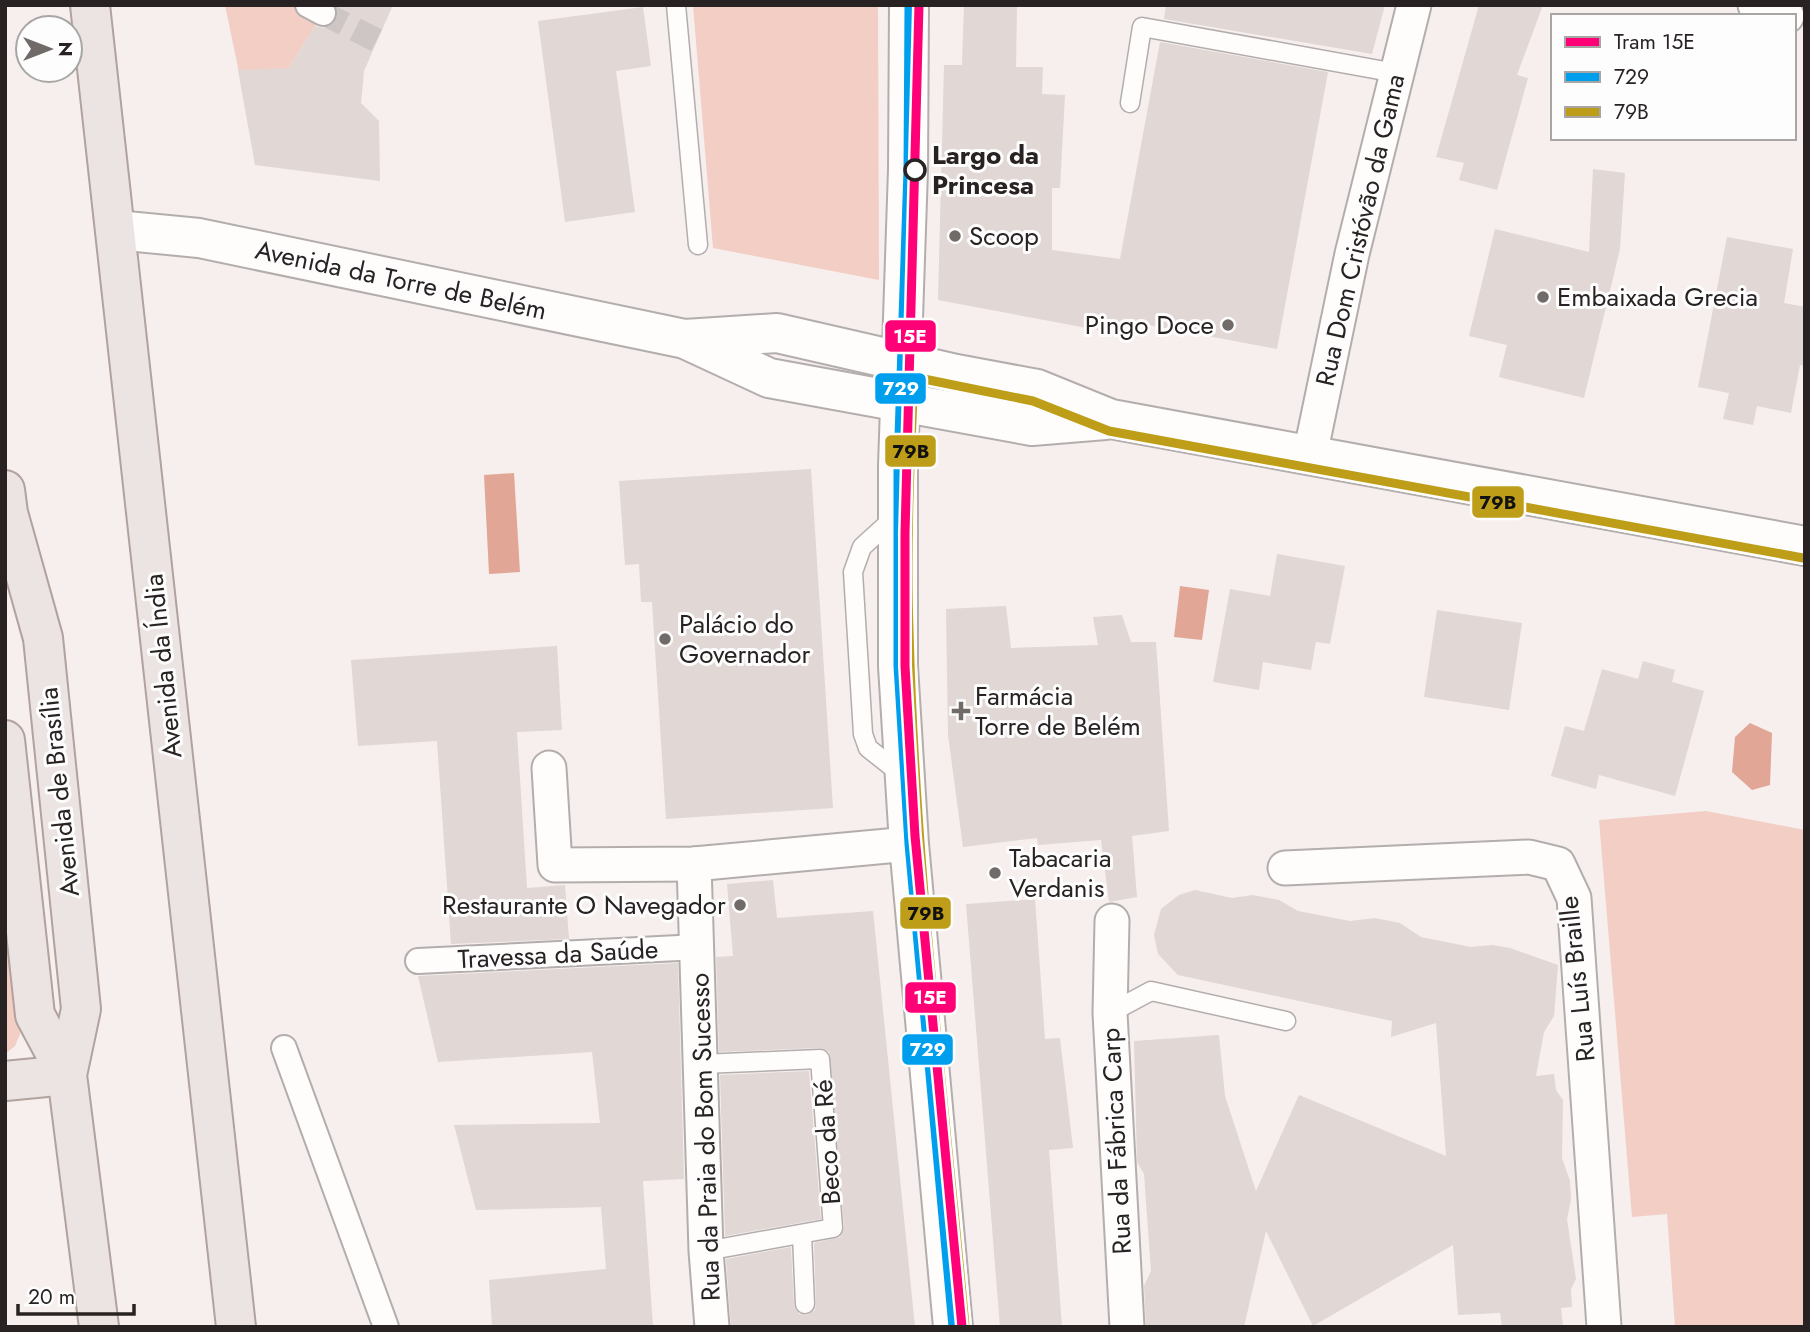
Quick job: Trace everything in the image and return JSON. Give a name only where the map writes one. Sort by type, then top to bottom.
[{"type":"main road","name":"Avenida da Índia","points":[[90,5],[236,1327]]},
{"type":"main road","name":"Avenida de Brasília","points":[[6,513],[43,638],[81,1009],[67,1075],[99,1327]]},
{"type":"main road","name":"Avenida de Brasília","points":[[5,740],[35,1015],[67,1075]]},
{"type":"main road","points":[[5,1081],[67,1075]]},
{"type":"street","points":[[909,5],[908,170],[898,515],[898,666],[909,844],[953,1327]]},
{"type":"street","name":"Rua Dom Cristóvão da Gama","points":[[1310,455],[1352,254],[1414,5]]},
{"type":"street","points":[[1755,5],[1781,14]]},
{"type":"street","name":"Avenida da Torre de Belém","points":[[116,230],[199,237],[685,339],[769,379],[1032,426],[1111,419]]},
{"type":"street","name":"Avenida da Torre de Belém","points":[[685,339],[778,333],[1037,390],[1111,419],[1805,546]]},
{"type":"street","points":[[549,768],[555,865],[694,864],[909,844]]},
{"type":"street","name":"Rua Luís Braille","points":[[1285,869],[1529,857],[1558,864],[1574,898],[1604,1327]]},
{"type":"street","points":[[694,864],[699,947]]},
{"type":"street","points":[[1110,1013],[1112,921]]},
{"type":"street","name":"Travessa da Saúde","points":[[418,961],[699,947]]},
{"type":"street","name":"Rua da Praia do Bom Sucesso","points":[[699,947],[706,1251],[712,1327]]},
{"type":"street","name":"Rua da Fábrica Carp","points":[[1110,1013],[1126,1327]]},
{"type":"street","points":[[284,1048],[386,1327]]},
{"type":"lane","points":[[676,5],[698,244]]},
{"type":"lane","points":[[1130,103],[1142,27],[1396,73]]},
{"type":"lane","name":"Rua da Fábrica Carp","points":[[1110,1013],[1151,991],[1286,1021]]},
{"type":"lane","name":"Beco da Ré","points":[[702,1064],[820,1059],[833,1228],[706,1251]]},
{"type":"lane","name":"Beco da Ré","points":[[802,1235],[805,1304]]},
{"type":"shaded area","points":[[225,5],[328,5],[289,68],[241,82]]},
{"type":"shaded area","points":[[693,5],[878,5],[879,280],[713,248]]},
{"type":"shaded area","points":[[514,473],[520,572],[489,574],[484,475]]},
{"type":"shaded area","points":[[1180,586],[1209,590],[1202,640],[1174,637]]},
{"type":"shaded area","points":[[1750,723],[1772,733],[1770,785],[1752,790],[1732,772],[1735,737]]},
{"type":"shaded area","points":[[1706,811],[1805,830],[1805,1327],[1675,1327],[1667,1214],[1632,1217],[1599,820]]},
{"type":"shaded area","points":[[5,899],[20,1034],[15,1046],[5,1054]]},
{"type":"building","points":[[336,5],[393,5],[364,71],[361,103],[379,121],[380,181],[255,165],[238,70],[289,68],[315,26],[324,28],[336,21]]},
{"type":"building","points":[[964,5],[1017,5],[1016,67],[1043,67],[1042,94],[1065,95],[1060,188],[1052,188],[1052,250],[1120,259],[1160,42],[1328,72],[1277,349],[1122,320],[1119,334],[938,300],[944,65],[962,65]]},
{"type":"building","points":[[1166,5],[1385,5],[1372,54],[1164,19]]},
{"type":"building","points":[[1479,5],[1543,5],[1517,75],[1528,78],[1497,190],[1459,180],[1464,163],[1436,157]]},
{"type":"building","points":[[643,7],[651,66],[616,71],[635,212],[565,222],[538,21]]},
{"type":"building","name":"Embaixada Grecia","points":[[1593,169],[1625,173],[1620,249],[1584,398],[1499,377],[1507,345],[1469,336],[1495,229],[1589,252]]},
{"type":"building","points":[[1727,237],[1793,249],[1784,303],[1805,307],[1805,366],[1800,365],[1791,413],[1757,406],[1753,425],[1723,419],[1729,393],[1698,387]]},
{"type":"building","points":[[811,469],[833,808],[666,819],[652,602],[641,602],[639,564],[625,565],[619,481]]},
{"type":"building","points":[[1277,554],[1345,566],[1330,644],[1316,642],[1311,670],[1263,662],[1259,690],[1213,682],[1230,589],[1270,596]]},
{"type":"building","points":[[1006,606],[1011,648],[1098,645],[1093,617],[1122,615],[1131,642],[1156,642],[1169,831],[1132,836],[1137,897],[1109,902],[1101,840],[1038,845],[1037,838],[963,847],[948,735],[946,609]]},
{"type":"building","points":[[1437,610],[1522,623],[1509,710],[1424,697]]},
{"type":"building","points":[[557,646],[562,730],[517,732],[527,888],[565,885],[569,939],[451,944],[437,741],[358,746],[351,660]]},
{"type":"building","points":[[1643,661],[1675,670],[1672,682],[1704,691],[1675,796],[1599,775],[1596,789],[1551,776],[1565,726],[1584,731],[1602,669],[1638,679]]},
{"type":"building","points":[[773,880],[777,918],[873,911],[915,1327],[731,1327],[726,1259],[791,1247],[794,1305],[799,1314],[806,1315],[815,1310],[816,1304],[814,1243],[840,1237],[844,1228],[829,1052],[820,1048],[719,1052],[716,957],[733,956],[727,884]]},
{"type":"building","points":[[1195,890],[1232,898],[1253,895],[1279,900],[1298,911],[1350,921],[1375,918],[1400,923],[1421,937],[1471,947],[1492,945],[1510,948],[1558,965],[1554,1016],[1544,1032],[1536,1076],[1554,1074],[1556,1090],[1563,1100],[1562,1158],[1570,1181],[1571,1200],[1567,1219],[1576,1279],[1571,1289],[1572,1307],[1561,1308],[1563,1327],[1502,1327],[1500,1313],[1458,1315],[1453,1245],[1313,1326],[1266,1231],[1244,1327],[1146,1327],[1144,1286],[1151,1271],[1144,1174],[1137,1162],[1134,1041],[1219,1035],[1225,1096],[1256,1191],[1299,1095],[1446,1156],[1436,1023],[1391,1037],[1392,1021],[1178,975],[1158,954],[1154,935],[1161,909],[1179,895]]},
{"type":"building","points":[[1035,899],[1045,1039],[1060,1038],[1073,1148],[1049,1150],[1062,1327],[1000,1327],[966,904]]},
{"type":"building","points":[[678,963],[684,1179],[643,1181],[653,1327],[492,1327],[489,1280],[606,1269],[601,1207],[476,1210],[454,1125],[600,1123],[592,1052],[438,1062],[418,976]]},
{"type":"building","points":[[809,1071],[821,1219],[725,1236],[720,1075]]},
{"type":"tunnel","points":[[323,13],[378,41]]},
{"type":"tram line","name":"15E","points":[[919,5],[905,533],[905,666],[915,836],[962,1327]]},
{"type":"transit line","name":"729","points":[[909,5],[908,170],[898,466],[898,666],[909,844],[953,1327]]},
{"type":"transit line","name":"79B","points":[[965,1326],[931,979],[912,717],[908,567],[914,377],[1033,401],[1109,431],[1803,558]]},
{"type":"place","name":"Largo da Princesa","points":[[915,170]]},
{"type":"place","name":"Scoop","points":[[955,236]]},
{"type":"place","name":"Embaixada Grecia","points":[[1543,297]]},
{"type":"place","name":"Pingo Doce","points":[[1228,325]]},
{"type":"place","name":"Palácio do Governador","points":[[665,639]]},
{"type":"place","name":"Farmácia Torre de Belém","points":[[961,711]]},
{"type":"place","name":"Tabacaria Verdanis","points":[[995,873]]},
{"type":"place","name":"Restaurante O Navegador","points":[[740,905]]}]
